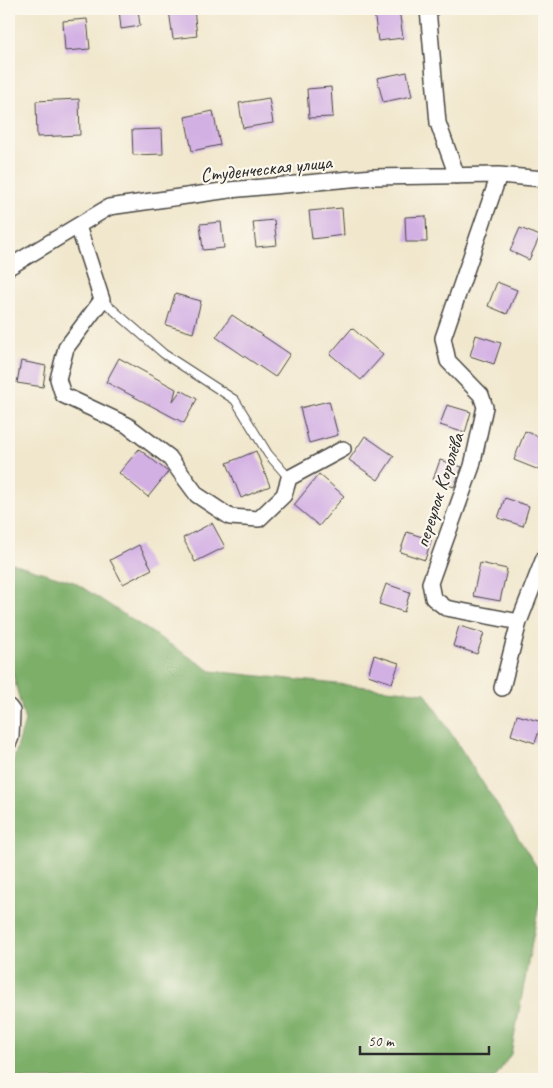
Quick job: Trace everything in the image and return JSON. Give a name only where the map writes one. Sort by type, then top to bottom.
[{"type":"street","points":[[428,9],[438,123],[457,176]]},
{"type":"street","name":"Студенческая улица","points":[[9,267],[109,207],[229,190],[373,177],[499,175],[544,179]]},
{"type":"street","name":"переулок Королёва","points":[[499,175],[443,338],[448,361],[481,395],[485,407],[472,466],[430,583],[433,598],[446,608],[519,622]]},
{"type":"street","points":[[78,226],[102,300],[66,348],[58,379],[63,395],[127,425],[169,457],[197,495],[230,517],[259,519],[284,495],[289,478],[343,449]]},
{"type":"street","points":[[502,688],[519,622],[544,558]]},
{"type":"street","points":[[9,707],[12,711],[11,737],[9,742]]},
{"type":"lane","points":[[102,300],[164,354],[235,400],[268,454],[289,478]]},
{"type":"green space","points":[[9,562],[74,582],[211,671],[425,693],[544,878],[511,1054],[494,1079],[9,1079],[9,776],[25,721],[9,659]]},
{"type":"building","points":[[119,9],[138,9],[140,26],[121,29]]},
{"type":"building","points":[[194,9],[197,36],[173,39],[169,10]]},
{"type":"building","points":[[399,9],[403,38],[378,41],[374,11]]},
{"type":"building","points":[[87,19],[90,49],[65,51],[63,21]]},
{"type":"building","points":[[407,72],[412,96],[383,102],[377,78]]},
{"type":"building","points":[[331,87],[333,117],[309,118],[307,89]]},
{"type":"building","points":[[269,98],[273,123],[243,128],[239,103]]},
{"type":"building","points":[[79,99],[80,135],[37,137],[36,101]]},
{"type":"building","points":[[213,111],[220,145],[192,151],[185,117]]},
{"type":"building","points":[[162,129],[163,154],[133,155],[132,130]]},
{"type":"building","points":[[342,208],[344,235],[312,239],[309,211]]},
{"type":"building","points":[[426,216],[427,242],[406,242],[405,217]]},
{"type":"building","points":[[274,220],[277,245],[256,247],[253,222]]},
{"type":"building","points":[[221,222],[224,248],[203,250],[200,224]]},
{"type":"building","points":[[520,228],[540,236],[529,260],[510,251]]},
{"type":"building","points":[[497,282],[517,290],[507,314],[488,306]]},
{"type":"building","points":[[175,294],[201,301],[193,333],[166,325]]},
{"type":"building","points":[[232,315],[290,354],[275,377],[216,337]]},
{"type":"building","points":[[352,328],[383,355],[361,380],[330,354]]},
{"type":"building","points":[[476,335],[501,343],[494,364],[470,356]]},
{"type":"building","points":[[119,358],[176,389],[173,401],[181,390],[197,399],[184,423],[106,382]]},
{"type":"building","points":[[21,361],[46,366],[43,387],[17,383]]},
{"type":"building","points":[[329,401],[338,435],[309,443],[300,408]]},
{"type":"building","points":[[447,405],[471,412],[465,433],[440,425]]},
{"type":"building","points":[[525,431],[544,439],[544,472],[514,460]]},
{"type":"building","points":[[365,436],[394,456],[378,480],[349,460]]},
{"type":"building","points":[[139,449],[168,472],[148,497],[119,473]]},
{"type":"building","points":[[256,451],[270,486],[241,498],[227,463]]},
{"type":"building","points":[[440,460],[462,467],[454,487],[433,480]]},
{"type":"building","points":[[319,474],[344,496],[319,526],[294,505]]},
{"type":"building","points":[[505,498],[529,506],[523,526],[498,518]]},
{"type":"building","points":[[212,523],[225,547],[195,562],[183,538]]},
{"type":"building","points":[[407,532],[431,540],[425,560],[400,552]]},
{"type":"building","points":[[139,545],[152,569],[123,584],[110,560]]},
{"type":"building","points":[[480,563],[507,569],[500,601],[473,596]]},
{"type":"building","points":[[386,584],[410,592],[404,612],[379,604]]},
{"type":"building","points":[[459,626],[484,633],[477,654],[453,646]]},
{"type":"building","points":[[374,655],[399,663],[392,683],[368,675]]},
{"type":"building","points":[[517,715],[542,722],[535,743],[511,735]]}]
